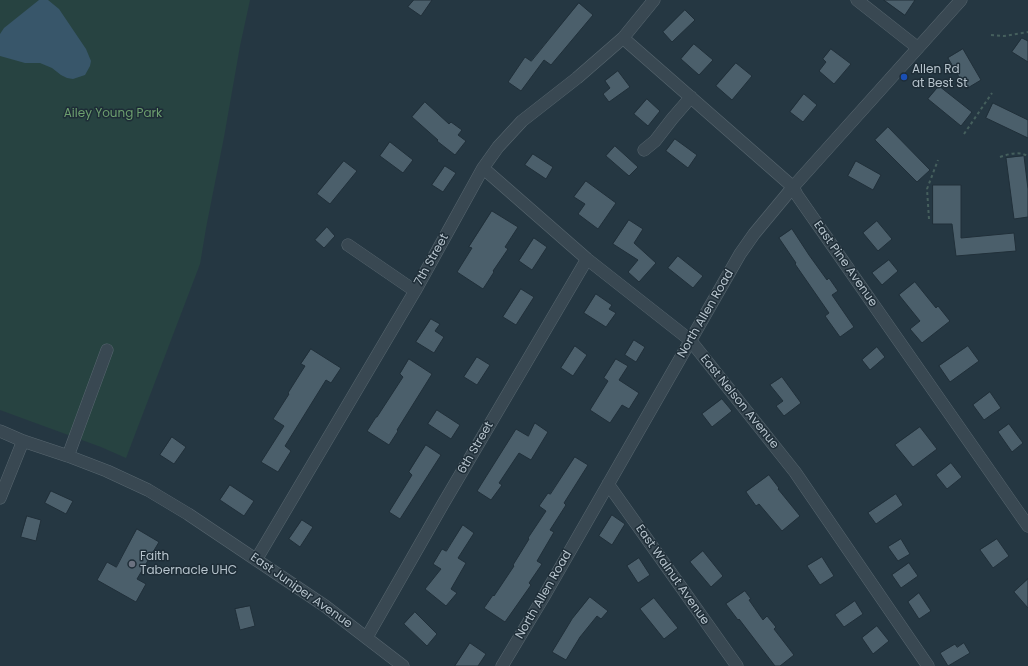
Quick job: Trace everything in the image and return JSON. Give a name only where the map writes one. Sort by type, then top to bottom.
[{"type":"street","name":"7th Street","points":[[256,560],[415,291],[483,168],[498,147],[522,121],[577,78],[623,38],[654,0]]},
{"type":"street","points":[[857,0],[918,48]]},
{"type":"street","name":"North Allen Road","points":[[502,666],[740,254],[754,234],[793,187],[961,0]]},
{"type":"street","name":"East Pine Avenue","points":[[623,38],[793,187],[806,208],[1028,526]]},
{"type":"street","points":[[644,150],[655,141],[691,97]]},
{"type":"street","name":"East Nelson Avenue","points":[[483,168],[587,259],[690,340],[795,472],[928,666]]},
{"type":"street","points":[[348,246],[415,291]]},
{"type":"street","name":"6th Street","points":[[367,637],[442,504],[587,259]]},
{"type":"street","points":[[68,456],[107,350]]},
{"type":"street","name":"East Juniper Avenue","points":[[0,432],[107,471],[148,490],[188,514],[324,606],[367,637],[403,666]]},
{"type":"street","points":[[0,498],[23,441]]},
{"type":"street","name":"East Walnut Avenue","points":[[608,484],[737,666]]},
{"type":"path","points":[[990,35],[1004,36],[1028,32]]},
{"type":"path","points":[[964,134],[992,93]]},
{"type":"path","points":[[1000,157],[1012,154],[1024,154],[1028,156]]},
{"type":"path","points":[[929,219],[927,189],[938,160]]},
{"type":"green space","name":"Ailey Young Park","points":[[0,0],[250,0],[240,46],[200,264],[126,458],[101,447],[0,410]]},
{"type":"water","points":[[39,0],[48,0],[59,9],[86,49],[91,61],[85,75],[73,79],[67,78],[52,68],[40,63],[25,63],[0,56],[0,34],[4,28]]},
{"type":"building","points":[[414,0],[432,0],[421,16],[408,7]]},
{"type":"building","points":[[884,0],[915,0],[905,15]]},
{"type":"building","points":[[579,3],[593,15],[551,65],[544,60],[521,91],[508,82],[525,57],[531,61]]},
{"type":"building","points":[[685,10],[695,20],[672,42],[663,32]]},
{"type":"building","points":[[1022,38],[1028,41],[1028,62],[1012,52]]},
{"type":"building","points":[[694,44],[713,60],[699,75],[681,59]]},
{"type":"building","points":[[831,49],[851,64],[834,84],[819,71],[826,62],[823,59]]},
{"type":"building","points":[[963,49],[981,80],[966,89],[948,58]]},
{"type":"building","points":[[736,63],[752,76],[732,100],[716,86]]},
{"type":"building","points":[[618,71],[630,87],[609,102],[603,94],[610,88],[605,81]]},
{"type":"building","points":[[939,86],[972,112],[961,126],[928,99]]},
{"type":"building","points":[[804,94],[817,105],[803,122],[790,112]]},
{"type":"building","points":[[647,99],[660,111],[648,126],[634,114]]},
{"type":"building","points":[[425,102],[449,124],[451,122],[462,130],[458,135],[466,141],[455,155],[437,141],[438,140],[412,117]]},
{"type":"building","points":[[993,103],[1028,120],[1028,138],[986,118]]},
{"type":"building","points":[[888,127],[930,170],[917,182],[875,140]]},
{"type":"building","points":[[675,139],[697,155],[688,168],[666,151]]},
{"type":"building","points":[[390,142],[413,160],[403,173],[380,156]]},
{"type":"building","points":[[615,146],[638,167],[629,176],[606,156]]},
{"type":"building","points":[[533,154],[553,167],[546,179],[525,165]]},
{"type":"building","points":[[1024,156],[1028,189],[1028,217],[1014,219],[1006,158]]},
{"type":"building","points":[[344,161],[357,171],[330,204],[317,194]]},
{"type":"building","points":[[856,161],[881,175],[873,190],[848,176]]},
{"type":"building","points":[[445,166],[456,173],[443,192],[432,185]]},
{"type":"building","points":[[586,181],[616,203],[598,229],[578,214],[585,204],[574,197]]},
{"type":"building","points":[[933,185],[961,185],[961,238],[1014,233],[1016,251],[956,256],[952,224],[933,224]]},
{"type":"building","points":[[492,211],[518,227],[505,247],[508,249],[483,289],[457,272],[472,248],[469,247]]},
{"type":"building","points":[[629,220],[643,229],[634,243],[656,263],[639,282],[628,272],[638,260],[613,244]]},
{"type":"building","points":[[877,221],[892,239],[878,251],[863,233]]},
{"type":"building","points":[[327,227],[335,236],[324,248],[315,240]]},
{"type":"building","points":[[792,229],[827,280],[829,278],[838,291],[832,295],[854,327],[840,337],[825,316],[829,313],[779,238]]},
{"type":"building","points":[[534,238],[547,247],[532,270],[519,261]]},
{"type":"building","points":[[678,256],[703,276],[693,288],[668,268]]},
{"type":"building","points":[[889,260],[898,271],[882,285],[872,273]]},
{"type":"building","points":[[915,282],[936,308],[938,306],[950,321],[922,343],[910,329],[920,321],[899,295]]},
{"type":"building","points":[[521,289],[534,297],[516,325],[503,317]]},
{"type":"building","points":[[596,294],[612,305],[609,309],[616,313],[606,327],[584,313]]},
{"type":"building","points":[[431,319],[440,324],[435,331],[444,337],[434,353],[416,342]]},
{"type":"building","points":[[634,340],[645,347],[636,362],[625,355]]},
{"type":"building","points":[[575,346],[587,355],[573,376],[561,368]]},
{"type":"building","points":[[968,346],[979,361],[950,382],[939,366]]},
{"type":"building","points":[[877,347],[885,357],[870,370],[862,360]]},
{"type":"building","points":[[311,349],[341,368],[331,383],[326,380],[285,446],[291,451],[278,472],[261,462],[284,426],[273,419],[305,366],[301,364]]},
{"type":"building","points":[[477,357],[490,365],[477,385],[464,377]]},
{"type":"building","points":[[409,359],[432,374],[389,445],[367,431],[403,377],[400,374]]},
{"type":"building","points":[[616,359],[628,366],[619,380],[639,393],[629,409],[622,405],[610,423],[590,410],[608,381],[604,378]]},
{"type":"building","points":[[782,377],[801,403],[784,416],[776,406],[783,401],[770,385]]},
{"type":"building","points":[[990,392],[1001,408],[984,420],[973,405]]},
{"type":"building","points":[[722,399],[732,411],[712,427],[702,414]]},
{"type":"building","points":[[437,410],[460,425],[451,439],[428,424]]},
{"type":"building","points":[[535,423],[548,432],[531,460],[519,453],[499,483],[502,485],[491,500],[477,491],[516,429],[528,436]]},
{"type":"building","points":[[1009,424],[1023,443],[1012,452],[998,432]]},
{"type":"building","points":[[920,427],[937,449],[913,467],[895,445]]},
{"type":"building","points":[[172,437],[186,447],[174,464],[160,455]]},
{"type":"building","points":[[426,445],[441,455],[400,519],[389,512],[412,475],[409,472]]},
{"type":"building","points":[[575,457],[588,465],[564,503],[566,505],[550,530],[554,532],[537,561],[542,564],[529,583],[531,585],[505,622],[484,608],[514,566],[513,565],[529,539],[528,538],[546,511],[539,506],[548,493],[550,494]]},
{"type":"building","points":[[951,463],[962,477],[947,489],[936,475]]},
{"type":"building","points":[[769,475],[779,488],[778,489],[800,516],[782,531],[759,504],[756,506],[746,492]]},
{"type":"building","points":[[230,485],[254,501],[244,516],[220,500]]},
{"type":"building","points":[[51,491],[73,501],[66,514],[45,503]]},
{"type":"building","points":[[896,494],[903,505],[876,524],[868,513]]},
{"type":"building","points":[[612,515],[625,524],[612,545],[599,536]]},
{"type":"building","points":[[27,516],[41,520],[36,541],[21,537]]},
{"type":"building","points":[[302,520],[313,527],[300,547],[289,539]]},
{"type":"building","points":[[463,525],[474,533],[458,558],[466,563],[451,589],[457,593],[446,606],[425,589],[441,569],[433,564],[442,549],[446,551]]},
{"type":"building","name":"Faith Tabernacle UHC","points":[[137,529],[159,542],[137,579],[146,584],[136,602],[97,580],[107,562],[116,567]]},
{"type":"building","points":[[901,539],[910,554],[898,561],[888,547]]},
{"type":"building","points":[[997,539],[1009,556],[993,568],[980,550]]},
{"type":"building","points":[[703,551],[723,576],[711,587],[690,562]]},
{"type":"building","points":[[822,557],[834,576],[820,585],[807,566]]},
{"type":"building","points":[[639,558],[650,575],[638,583],[627,566]]},
{"type":"building","points":[[909,563],[918,576],[901,588],[892,575]]},
{"type":"building","points":[[1028,579],[1028,608],[1014,592]]},
{"type":"building","points":[[745,591],[751,599],[749,600],[763,620],[767,616],[776,627],[774,629],[794,655],[780,666],[775,666],[726,604]]},
{"type":"building","points":[[919,593],[931,611],[919,619],[908,602]]},
{"type":"building","points":[[590,597],[608,611],[601,619],[597,616],[580,637],[566,660],[552,652],[572,619]]},
{"type":"building","points":[[654,598],[678,628],[664,639],[640,609]]},
{"type":"building","points":[[855,601],[863,614],[844,627],[835,615]]},
{"type":"building","points":[[250,606],[255,626],[240,630],[235,609]]},
{"type":"building","points":[[415,612],[437,634],[427,646],[404,624]]},
{"type":"building","points":[[877,626],[889,641],[873,654],[862,638]]},
{"type":"building","points":[[470,643],[486,654],[478,666],[455,666]]},
{"type":"building","points":[[964,643],[970,653],[948,666],[940,653],[955,644],[957,647]]},
{"type":"place","name":"Allen Rd at Best St","points":[[904,77]]},
{"type":"place","name":"Faith Tabernacle UHC","points":[[132,564]]}]
